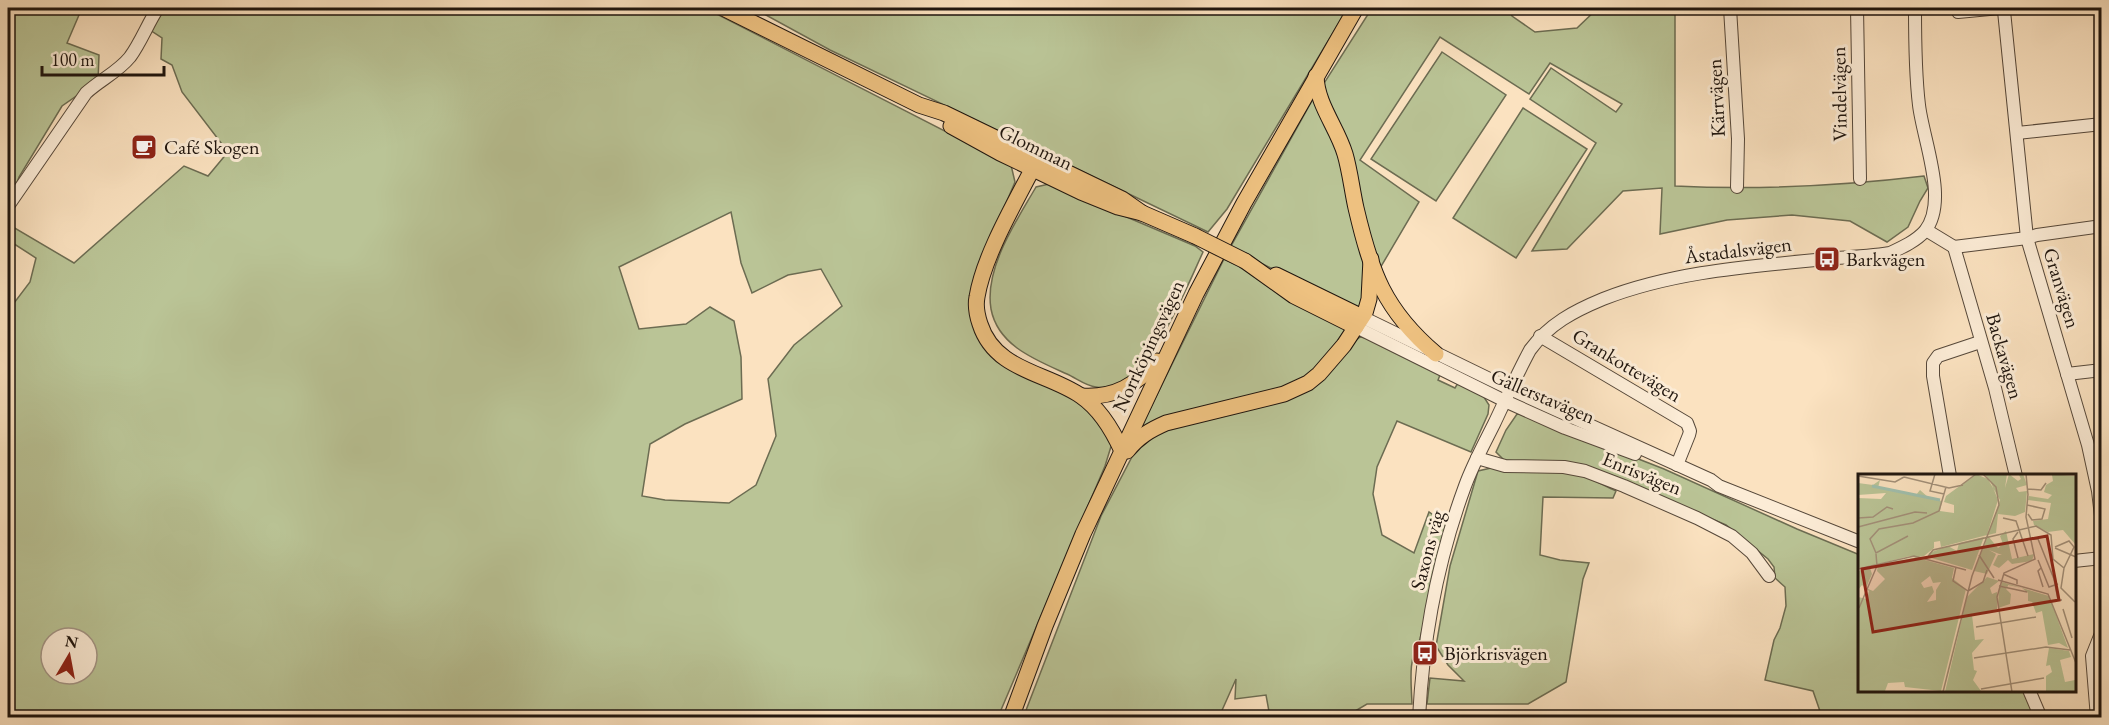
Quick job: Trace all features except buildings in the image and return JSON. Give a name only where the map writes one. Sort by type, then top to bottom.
[{"type":"main road","name":"Norrköpingsvägen","points":[[1011,717],[1083,534],[1168,349],[1244,203],[1356,8]]},
{"type":"main road","name":"Glomman","points":[[729,9],[919,105],[928,113],[967,136],[1035,164],[1098,200],[1142,213],[1195,236],[1279,276],[1359,322]]},
{"type":"main road","points":[[1316,76],[1320,100],[1345,154],[1356,209],[1382,292],[1420,340],[1436,354]]},
{"type":"main road","points":[[1035,164],[987,262],[976,299],[976,313],[982,331],[1000,356],[1082,396],[1110,426],[1122,451]]},
{"type":"main road","points":[[1115,467],[1136,440],[1158,426],[1186,416],[1284,394],[1308,383],[1330,362],[1359,322],[1369,299],[1371,259]]},
{"type":"main road","points":[[1082,396],[1110,395],[1128,388],[1143,377],[1168,349]]},
{"type":"street","points":[[8,206],[86,93],[115,71],[130,56],[158,8]]},
{"type":"street","name":"Kärrvägen","points":[[1730,8],[1738,139],[1737,187]]},
{"type":"street","name":"Vindelvägen","points":[[1857,8],[1860,179]]},
{"type":"street","points":[[1915,8],[1919,105],[1936,193],[1934,208],[1926,230],[1954,248],[2027,238]]},
{"type":"street","name":"Granvägen","points":[[1958,12],[2000,8],[2004,11],[2027,238],[2093,467],[2102,524]]},
{"type":"street","points":[[2018,133],[2102,124]]},
{"type":"street","name":"Granvägen","points":[[2027,238],[2037,234],[2102,226]]},
{"type":"street","name":"Åstadalsvägen","points":[[1505,401],[1530,350],[1540,336],[1552,325],[1573,313],[1616,294],[1662,280],[1702,273],[1890,253],[1916,239],[1926,230]]},
{"type":"street","name":"Backavägen","points":[[1954,248],[1995,388],[2016,474]]},
{"type":"street","name":"Gällerstavägen","points":[[1359,322],[1436,354],[1712,480],[1719,486],[1858,541]]},
{"type":"street","name":"Gällerstavägen","points":[[1359,322],[1505,401],[1565,428],[1664,465],[1709,486],[1719,486]]},
{"type":"street","name":"Grankottevägen","points":[[1540,336],[1687,423],[1690,431],[1677,465]]},
{"type":"street","points":[[1950,474],[1933,376],[1933,363],[1938,356],[1980,342]]},
{"type":"street","points":[[2067,374],[2102,370]]},
{"type":"street","name":"Saxons väg","points":[[1419,717],[1427,642],[1439,570],[1462,495],[1505,401]]},
{"type":"street","name":"Enrisvägen","points":[[1477,458],[1505,466],[1564,467],[1585,471],[1624,486],[1732,536],[1763,564],[1769,576]]},
{"type":"street","points":[[2076,561],[2102,558]]},
{"type":"street","points":[[2097,717],[2092,656],[2102,631]]},
{"type":"street","points":[[2030,692],[2041,717]]},
{"type":"green space","points":[[82,8],[67,43],[99,55],[98,81],[62,106],[19,177],[8,208],[8,14]]},
{"type":"green space","points":[[163,8],[705,8],[1011,165],[1015,182],[975,276],[974,326],[1100,419],[1113,440],[1105,466],[998,717],[8,718],[8,331],[14,303],[30,282],[36,258],[8,240],[8,224],[74,263],[184,166],[208,176],[228,152],[182,92],[172,65],[161,59],[162,38],[150,30]],"holes":[[[731,212],[741,263],[752,293],[788,275],[821,269],[842,306],[794,345],[768,379],[776,436],[756,485],[729,503],[665,500],[642,496],[650,444],[685,424],[742,399],[741,357],[734,321],[710,307],[686,324],[639,329],[619,267]]]},
{"type":"green space","points":[[753,8],[1348,8],[1227,209],[1208,232],[830,50]]},
{"type":"green space","points":[[1372,8],[1509,8],[1512,16],[1535,32],[1577,28],[1598,8],[1675,8],[1675,186],[1738,188],[1800,186],[1924,176],[1928,188],[1908,227],[1887,242],[1850,221],[1792,215],[1727,220],[1660,234],[1662,188],[1623,191],[1567,249],[1532,251],[1596,143],[1530,99],[1551,68],[1616,112],[1622,104],[1550,63],[1529,94],[1440,37],[1360,160],[1419,202],[1376,275],[1319,91]]},
{"type":"green space","points":[[1442,52],[1506,95],[1436,201],[1371,159]]},
{"type":"green space","points":[[1313,99],[1334,133],[1365,266],[1366,289],[1359,311],[1230,248]]},
{"type":"green space","points":[[1523,108],[1587,149],[1516,258],[1453,218]]},
{"type":"green space","points":[[1049,184],[1195,246],[1203,252],[1162,337],[1141,367],[1130,377],[1114,386],[1100,388],[1089,385],[1031,357],[1010,342],[995,322],[990,293],[997,261],[1036,187]]},
{"type":"green space","points":[[1224,259],[1246,269],[1348,327],[1316,369],[1294,385],[1140,429]]},
{"type":"green space","points":[[1360,337],[1372,339],[1440,375],[1438,380],[1455,388],[1458,383],[1482,394],[1489,405],[1488,414],[1471,452],[1397,421],[1377,467],[1373,494],[1382,535],[1414,553],[1429,512],[1447,525],[1420,639],[1412,662],[1412,704],[1367,704],[1345,717],[1270,717],[1266,695],[1235,699],[1236,679],[1219,717],[1023,718],[1101,516],[1134,453],[1144,442],[1168,428],[1284,400]]},
{"type":"green space","points":[[1517,414],[1526,415],[1664,469],[1858,554],[1858,692],[2024,692],[2036,717],[1822,717],[1813,691],[1765,680],[1774,640],[1786,606],[1785,587],[1775,578],[1774,567],[1768,559],[1726,525],[1590,467],[1504,460],[1496,452],[1506,430]]},
{"type":"green space","points":[[1491,468],[1577,474],[1616,491],[1613,498],[1543,497],[1540,555],[1589,563],[1583,579],[1566,682],[1528,704],[1427,704],[1430,678],[1464,681],[1448,665],[1436,646],[1450,566],[1478,471]]},
{"type":"place","name":"Café Skogen","points":[[144,147]]},
{"type":"place","name":"Barkvägen","points":[[1827,259]]},
{"type":"place","name":"Björkrisvägen","points":[[1425,653]]}]
